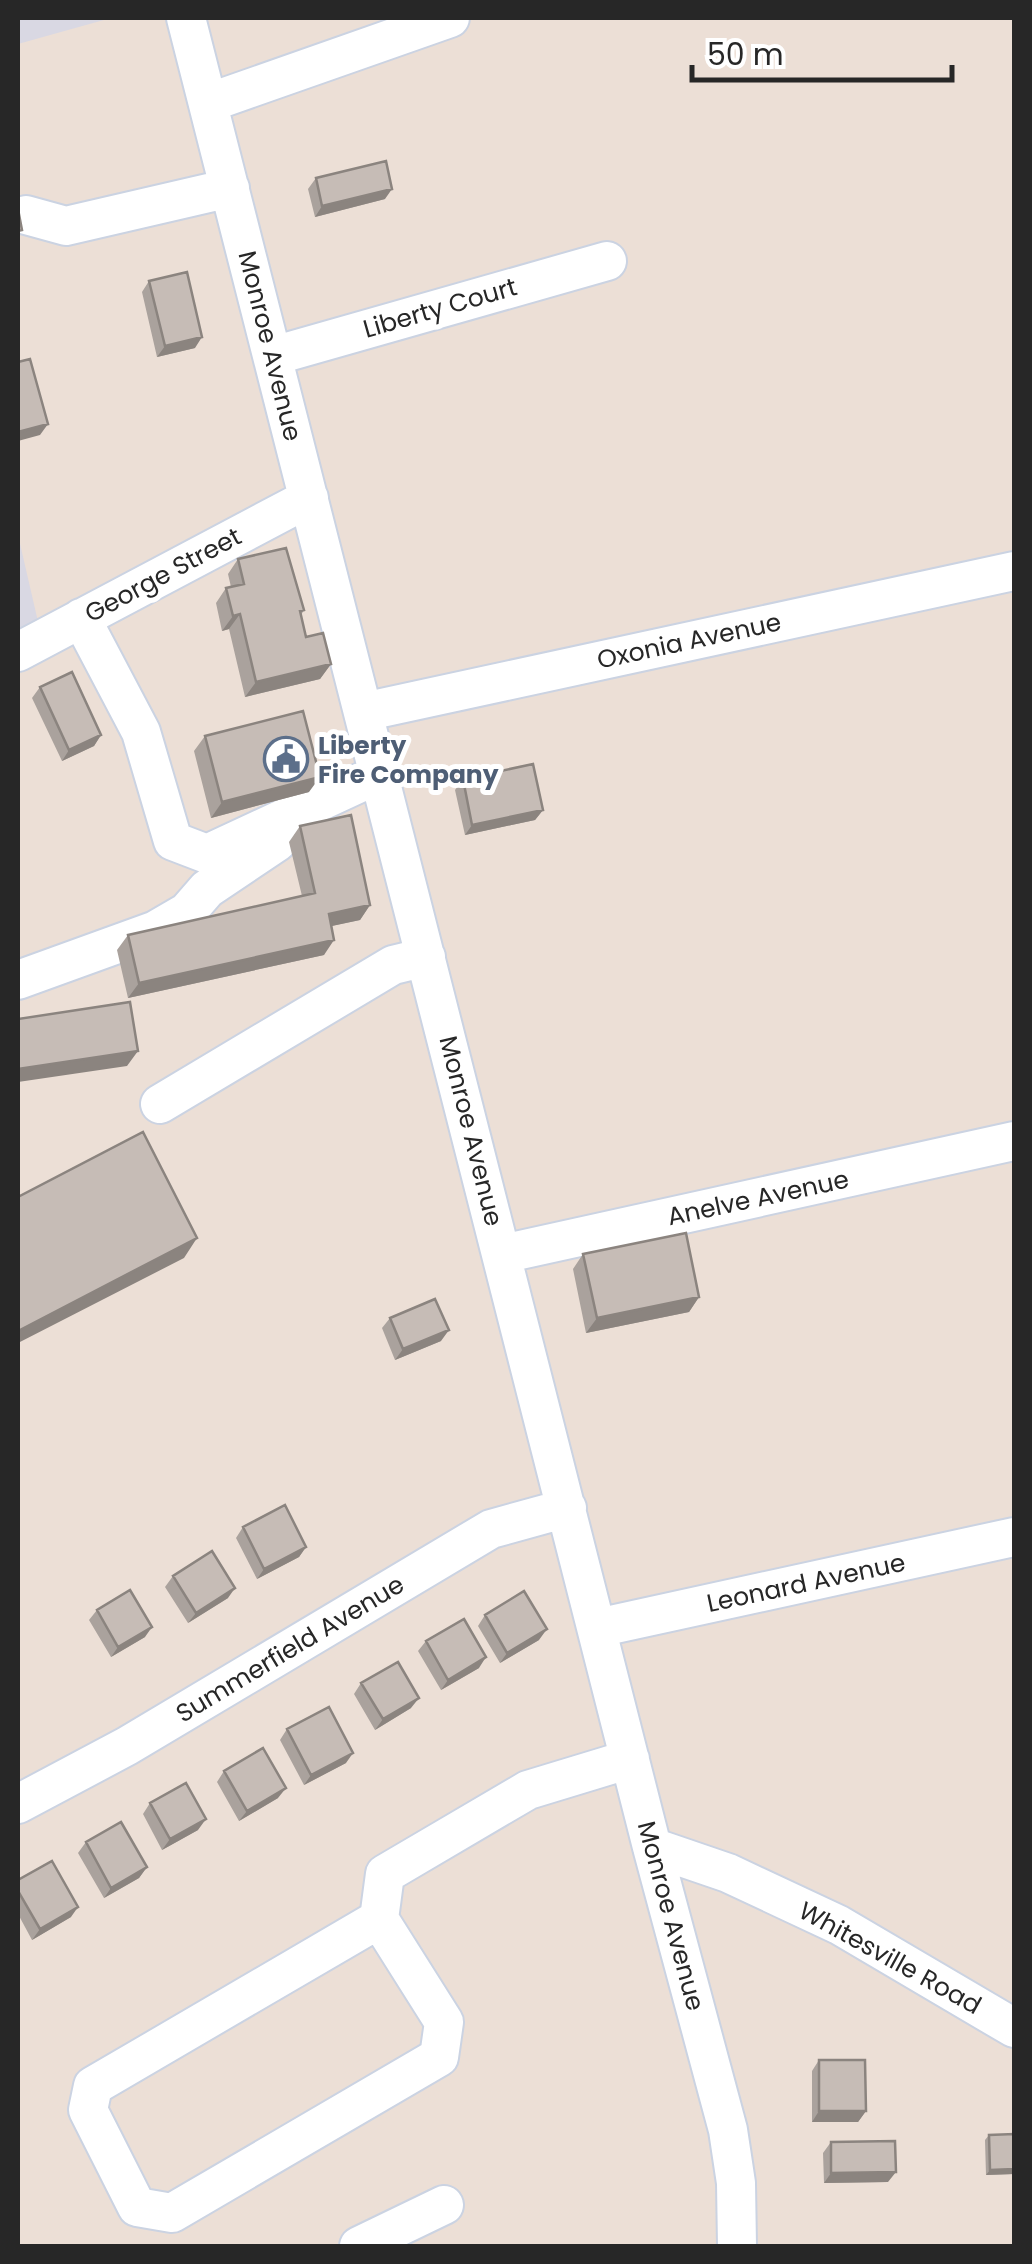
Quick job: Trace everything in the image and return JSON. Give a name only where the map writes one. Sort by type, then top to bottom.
[{"type":"street","name":"Monroe Avenue","points":[[186,18],[652,1846],[728,2130],[736,2182],[737,2246]]},
{"type":"street","points":[[208,103],[450,18]]},
{"type":"street","points":[[26,215],[66,226],[230,188]]},
{"type":"street","name":"Liberty Court","points":[[273,356],[607,261]]},
{"type":"street","name":"George Street","points":[[18,652],[309,498]]},
{"type":"street","name":"Oxonia Avenue","points":[[364,712],[1014,570]]},
{"type":"street","points":[[81,618],[141,732],[173,841],[207,854],[382,787]]},
{"type":"street","points":[[18,980],[156,930],[187,912],[207,889],[317,816],[382,787]]},
{"type":"street","points":[[160,1104],[393,964],[426,957]]},
{"type":"street","name":"Anelve Avenue","points":[[502,1254],[1014,1141]]},
{"type":"street","name":"Summerfield Avenue","points":[[18,1804],[127,1746],[491,1530],[567,1508]]},
{"type":"street","name":"Leonard Avenue","points":[[597,1628],[1014,1537]]},
{"type":"street","points":[[380,1918],[93,2086],[88,2110],[137,2207],[172,2213],[438,2056],[444,2022],[380,1918],[385,1874],[528,1790],[630,1759]]},
{"type":"street","name":"Whitesville Road","points":[[652,1846],[728,1873],[840,1925],[1014,2028]]},
{"type":"street","points":[[359,2246],[444,2206]]},
{"type":"shaded area","points":[[18,18],[111,18],[18,44]]},
{"type":"shaded area","points":[[18,535],[42,639],[18,652]]},
{"type":"building","points":[[386,161],[392,189],[322,206],[316,178]]},
{"type":"building","points":[[187,272],[202,337],[165,346],[149,281]]},
{"type":"building","points":[[30,359],[48,424],[18,432],[18,362]]},
{"type":"building","points":[[286,548],[304,610],[300,611],[306,637],[323,633],[331,664],[256,682],[240,614],[233,616],[226,588],[244,584],[238,559]]},
{"type":"building","points":[[72,672],[101,735],[69,750],[40,687]]},
{"type":"building","points":[[303,711],[320,777],[222,802],[205,736]]},
{"type":"building","points":[[533,764],[543,810],[472,825],[463,779]]},
{"type":"building","points":[[351,815],[370,905],[329,914],[334,940],[139,983],[128,935],[315,893],[300,826]]},
{"type":"building","points":[[130,1002],[138,1051],[18,1069],[18,1019]]},
{"type":"building","points":[[143,1132],[197,1238],[18,1331],[18,1197]]},
{"type":"building","points":[[686,1233],[699,1297],[597,1318],[583,1254]]},
{"type":"building","points":[[435,1299],[449,1330],[403,1349],[390,1318]]},
{"type":"building","points":[[285,1505],[306,1547],[264,1569],[243,1527]]},
{"type":"building","points":[[212,1551],[235,1588],[196,1613],[173,1576]]},
{"type":"building","points":[[130,1590],[152,1627],[118,1647],[97,1610]]},
{"type":"building","points":[[524,1591],[547,1629],[507,1653],[485,1615]]},
{"type":"building","points":[[464,1619],[486,1657],[448,1680],[426,1641]]},
{"type":"building","points":[[398,1662],[419,1698],[383,1719],[361,1683]]},
{"type":"building","points":[[329,1707],[353,1753],[311,1775],[287,1729]]},
{"type":"building","points":[[263,1748],[286,1788],[247,1811],[224,1771]]},
{"type":"building","points":[[186,1783],[206,1819],[170,1839],[150,1803]]},
{"type":"building","points":[[121,1822],[147,1867],[111,1888],[86,1842]]},
{"type":"building","points":[[52,1861],[78,1907],[40,1929],[18,1891],[18,1880]]},
{"type":"building","points":[[819,2060],[865,2060],[866,2111],[819,2111]]},
{"type":"building","points":[[1014,2134],[1014,2169],[990,2170],[989,2135]]},
{"type":"building","points":[[895,2141],[896,2172],[831,2173],[831,2142]]},
{"type":"place","name":"Liberty Fire Company","points":[[286,759]]}]
